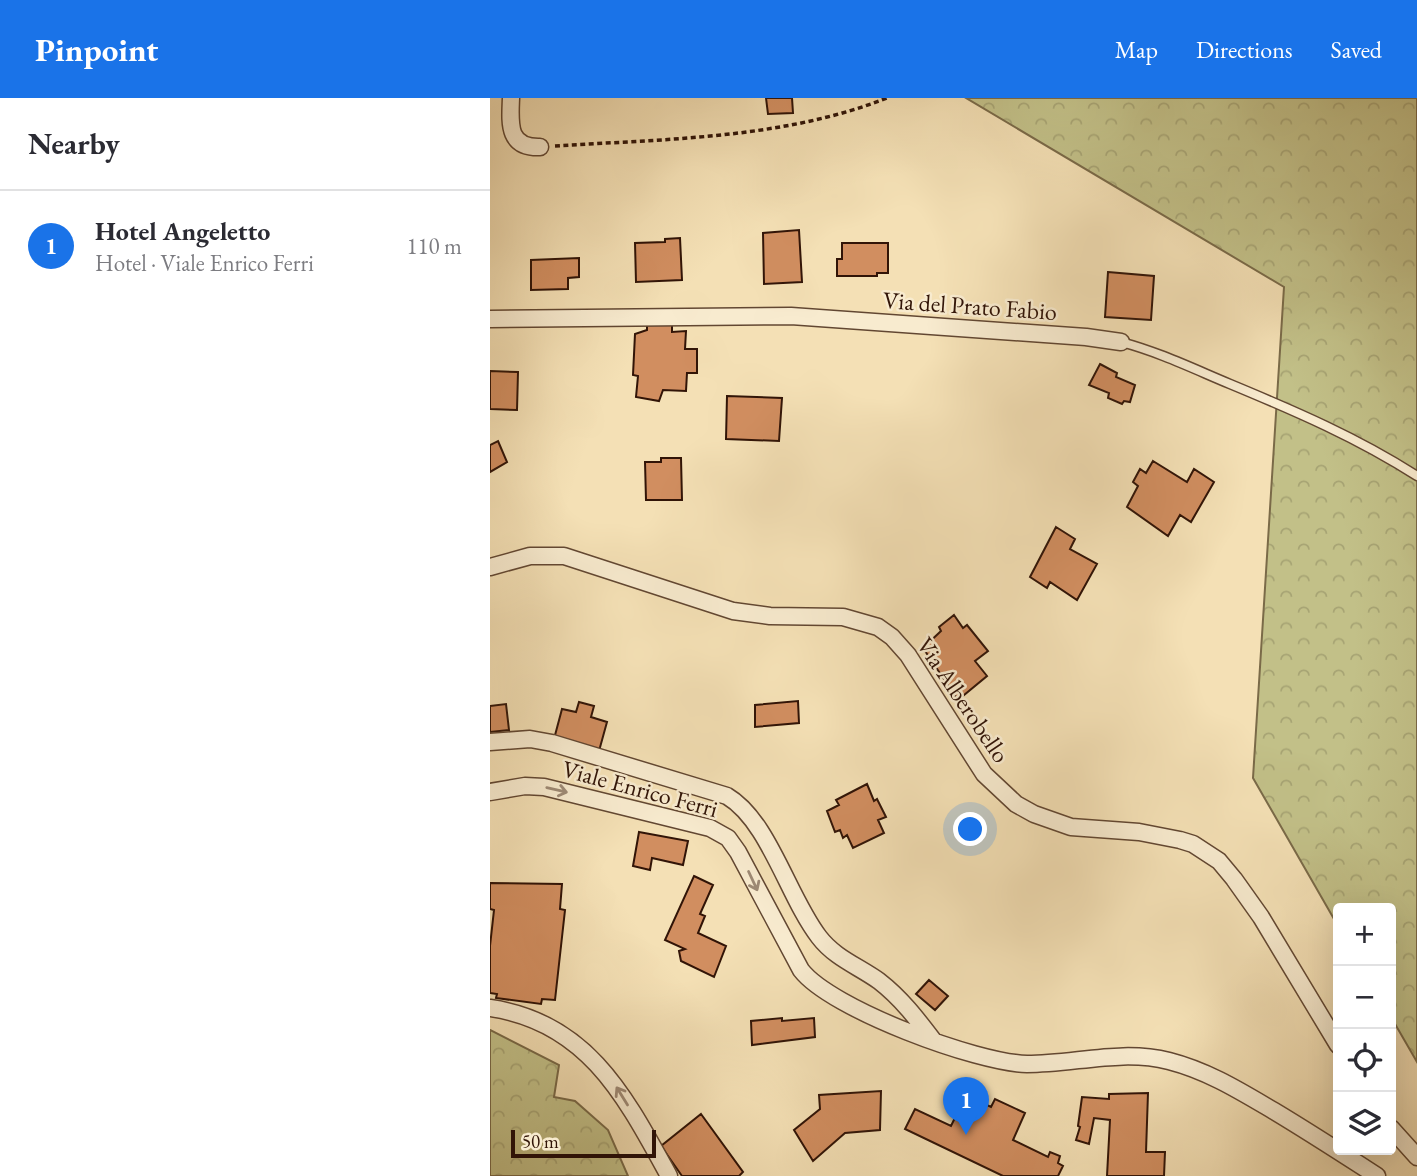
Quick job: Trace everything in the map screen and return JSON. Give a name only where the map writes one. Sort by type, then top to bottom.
[{"type":"street","points":[[511,98],[510,123],[513,135],[521,144],[540,147]]},
{"type":"street","name":"Via del Prato Fabio","points":[[490,319],[791,316],[1121,342]]},
{"type":"street","name":"Via Alberobello","points":[[490,567],[530,555],[564,556],[733,611],[770,616],[843,617],[878,627],[892,637],[908,655],[984,774],[1016,804],[1034,814],[1071,827],[1139,832],[1193,844],[1219,861],[1261,917],[1333,1037]]},
{"type":"street","points":[[490,742],[530,739],[551,743],[727,796],[738,803],[753,819],[821,940],[839,957],[877,980],[897,997],[933,1040]]},
{"type":"street","name":"Viale Enrico Ferri","points":[[490,792],[525,786],[544,787],[703,825],[722,834],[738,852],[796,962],[814,984],[869,1015],[933,1040],[1009,1063],[1044,1063],[1128,1055],[1184,1065],[1231,1085],[1377,1176]]},
{"type":"street","points":[[490,1008],[519,1014],[542,1023],[568,1038],[596,1063],[620,1092],[668,1176]]},
{"type":"street","points":[[1396,1134],[1417,1157]]},
{"type":"lane","name":"Via del Prato Fabio","points":[[1121,342],[1154,352],[1303,415],[1361,442],[1417,476]]},
{"type":"path","points":[[540,147],[749,131],[842,114],[887,98]]},
{"type":"green space","points":[[966,98],[1417,98],[1417,1062],[1396,1026],[1396,903],[1333,903],[1333,917],[1253,778],[1284,287]]},
{"type":"green space","points":[[490,1030],[559,1065],[554,1097],[575,1101],[608,1130],[628,1176],[490,1176]]},
{"type":"building","points":[[766,98],[792,98],[793,113],[768,114]]},
{"type":"building","points":[[799,230],[802,282],[764,284],[763,233]]},
{"type":"building","points":[[680,238],[682,280],[636,282],[635,243],[665,242],[665,239]]},
{"type":"building","points":[[842,243],[888,243],[888,273],[877,273],[877,276],[837,276],[837,259],[842,259]]},
{"type":"building","points":[[579,258],[579,277],[568,278],[568,289],[531,290],[531,260]]},
{"type":"building","points":[[1108,272],[1154,276],[1151,320],[1105,317]]},
{"type":"building","points":[[647,322],[672,324],[672,332],[686,331],[685,349],[697,349],[697,373],[687,373],[686,391],[663,390],[659,401],[636,397],[638,376],[633,375],[635,334],[647,330]]},
{"type":"building","points":[[1100,364],[1117,373],[1116,377],[1135,385],[1130,402],[1124,401],[1122,404],[1108,398],[1109,393],[1089,385]]},
{"type":"building","points":[[490,371],[518,372],[517,410],[490,409]]},
{"type":"building","points":[[727,396],[782,398],[779,441],[726,439]]},
{"type":"building","points":[[498,441],[507,462],[490,472],[490,445]]},
{"type":"building","points":[[661,458],[681,458],[682,500],[646,500],[645,462],[661,462]]},
{"type":"building","points":[[1153,461],[1187,482],[1194,469],[1214,482],[1191,522],[1180,515],[1168,536],[1127,507],[1138,486],[1133,482],[1140,469],[1146,473]]},
{"type":"building","points":[[1056,527],[1075,539],[1070,549],[1097,564],[1077,600],[1050,582],[1047,588],[1030,577]]},
{"type":"building","points":[[954,615],[963,628],[967,625],[988,651],[975,661],[987,676],[958,700],[923,648],[941,631],[939,627]]},
{"type":"building","points":[[798,701],[799,723],[755,727],[755,705]]},
{"type":"building","points":[[579,702],[594,706],[591,717],[607,722],[599,751],[554,739],[562,709],[576,712]]},
{"type":"building","points":[[506,704],[509,730],[490,732],[490,706]]},
{"type":"building","points":[[867,784],[874,801],[877,799],[886,817],[878,820],[884,833],[853,848],[847,835],[843,838],[840,830],[835,832],[827,811],[839,805],[836,800]]},
{"type":"building","points":[[639,832],[688,841],[683,865],[652,858],[650,870],[633,866]]},
{"type":"building","points":[[694,876],[713,885],[700,914],[705,916],[698,933],[726,946],[714,977],[681,961],[679,951],[685,949],[665,940]]},
{"type":"building","points":[[490,883],[562,884],[560,909],[565,910],[555,1000],[542,999],[541,1004],[496,998],[497,994],[490,993],[490,946],[494,910],[490,909]]},
{"type":"building","points":[[929,980],[948,996],[935,1010],[916,994]]},
{"type":"building","points":[[782,1018],[782,1021],[814,1018],[815,1037],[752,1045],[751,1021]]},
{"type":"building","points":[[881,1091],[880,1130],[845,1133],[813,1161],[794,1130],[820,1109],[819,1095]]},
{"type":"building","points":[[1148,1093],[1146,1152],[1165,1152],[1164,1176],[1107,1176],[1110,1120],[1094,1118],[1089,1144],[1076,1140],[1080,1127],[1082,1097],[1109,1099],[1109,1094]]},
{"type":"building","points":[[966,1095],[991,1107],[995,1099],[1025,1113],[1013,1140],[1048,1157],[1050,1152],[1060,1156],[1058,1163],[1063,1166],[1058,1176],[1003,1176],[905,1129],[915,1109],[951,1126]]},
{"type":"building","points":[[701,1114],[743,1172],[739,1176],[682,1176],[661,1146]]},
{"type":"place","name":"Hotel Angeletto","points":[[966,1135]]}]
